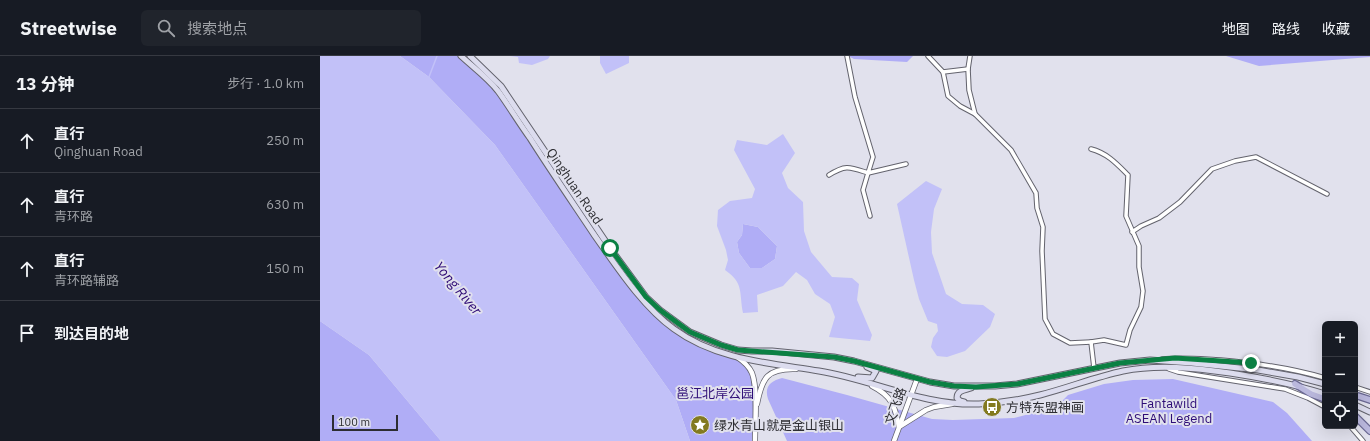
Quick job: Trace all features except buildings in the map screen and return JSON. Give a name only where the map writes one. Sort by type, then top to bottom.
[{"type":"main road","name":"Qinghuan Road","points":[[461,56],[497,90],[606,251],[642,299],[657,316],[686,338],[703,346],[737,357],[762,363],[849,377]]},
{"type":"main road","name":"Qinghuan Road","points":[[470,56],[501,86],[610,248],[646,297],[660,310],[690,332],[721,345],[738,350],[814,354],[854,361]]},
{"type":"main road","points":[[854,361],[917,379],[954,386],[976,387],[1024,383],[1120,363],[1150,360],[1230,366],[1298,377],[1322,383]]},
{"type":"main road","points":[[849,377],[872,378],[876,371],[854,361]]},
{"type":"main road","points":[[849,377],[927,400],[977,404],[1017,400],[1038,396],[1121,372],[1148,368],[1217,372],[1295,384],[1322,393]]},
{"type":"main road","points":[[1295,384],[1311,394],[1322,398]]},
{"type":"main road","points":[[976,387],[960,392],[957,395],[957,398],[960,401],[977,404]]},
{"type":"main road","points":[[1358,397],[1370,401]]},
{"type":"main road","points":[[1358,406],[1370,412]]},
{"type":"main road","points":[[1358,419],[1370,431]]},
{"type":"street","points":[[847,56],[855,98],[873,157],[863,190],[870,216]]},
{"type":"street","points":[[928,56],[943,72],[948,96],[960,106],[975,114],[1011,150],[1036,193],[1037,208],[1043,227],[1042,251],[1045,320],[1053,334],[1070,343],[1104,340],[1126,345],[1130,330],[1141,307],[1143,291],[1139,267],[1139,246],[1126,216],[1128,176],[1101,152],[1091,149]]},
{"type":"street","points":[[970,56],[968,69],[969,90],[975,114]]},
{"type":"street","points":[[943,72],[968,69]]},
{"type":"street","points":[[1132,232],[1141,226],[1160,218],[1180,202],[1212,169],[1256,156],[1327,194]]},
{"type":"street","points":[[829,175],[840,168],[852,168],[868,173],[906,164]]},
{"type":"street","points":[[1091,342],[1094,368]]},
{"type":"street","points":[[737,357],[744,362],[752,374],[756,410],[755,441]]},
{"type":"street","points":[[1150,360],[1175,358],[1231,361],[1281,367],[1322,377]]},
{"type":"street","points":[[1166,368],[1178,372],[1285,389],[1322,405]]},
{"type":"street","points":[[756,410],[760,389],[766,377],[771,373],[784,369],[810,370]]},
{"type":"street","name":"文飞路","points":[[894,441],[917,379]]},
{"type":"street","points":[[866,382],[880,390],[890,399],[897,414],[899,427],[926,410],[954,403]]},
{"type":"street","points":[[1358,388],[1370,392]]},
{"type":"street","points":[[1353,429],[1363,441]]},
{"type":"green space","name":"邕江北岸公园","points":[[400,56],[461,56],[497,90],[606,251],[642,299],[672,328],[744,362],[753,379],[755,441],[690,441],[676,400],[495,145],[429,77]]},
{"type":"green space","points":[[848,56],[913,56],[907,62],[854,59]]},
{"type":"green space","points":[[1226,56],[1370,56],[1370,57],[1259,66]]},
{"type":"green space","points":[[743,224],[758,227],[777,246],[775,259],[762,268],[750,268],[739,253],[737,242],[742,235]]},
{"type":"green space","points":[[320,321],[369,355],[441,441],[320,441]]},
{"type":"green space","name":"Fantawild ASEAN Legend","points":[[782,378],[932,419],[953,420],[1014,418],[1056,407],[1068,395],[1104,384],[1133,380],[1173,379],[1273,402],[1287,413],[1312,441],[787,441],[767,394],[769,385]]},
{"type":"water","name":"Yong River","points":[[320,56],[400,56],[429,77],[495,145],[676,400],[690,441],[441,441],[369,355],[320,321]]},
{"type":"water","points":[[510,56],[550,56],[548,59],[532,65],[519,63],[518,57]]},
{"type":"water","points":[[600,56],[629,56],[629,63],[606,74],[600,63]]},
{"type":"water","points":[[783,134],[795,153],[782,173],[788,188],[803,202],[804,231],[811,252],[832,277],[852,278],[859,284],[857,300],[872,335],[870,341],[829,337],[835,317],[830,304],[815,294],[807,280],[796,272],[783,286],[757,295],[758,312],[743,313],[740,288],[735,279],[725,270],[728,260],[717,226],[718,210],[730,201],[752,198],[755,189],[734,150],[737,140],[767,145]],"holes":[[[743,224],[758,227],[777,246],[775,259],[762,268],[750,268],[739,253],[737,242],[742,235]]]},
{"type":"water","points":[[926,181],[942,189],[934,209],[931,232],[932,253],[946,294],[962,304],[983,305],[995,314],[990,327],[965,351],[947,357],[937,356],[931,347],[933,338],[938,331],[937,324],[928,321],[919,299],[897,204]]},
{"type":"waterway","points":[[429,77],[437,56]]},
{"type":"place","name":"方特东盟神画","points":[[992,407]]},
{"type":"place","name":"绿水青山就是金山银山","points":[[700,425]]},
{"type":"route","points":[[610,248],[646,297],[676,323],[706,340],[738,350],[814,354],[834,357],[930,382],[954,386],[976,387],[1017,384],[1102,366],[1136,361],[1175,358],[1251,363]]}]
